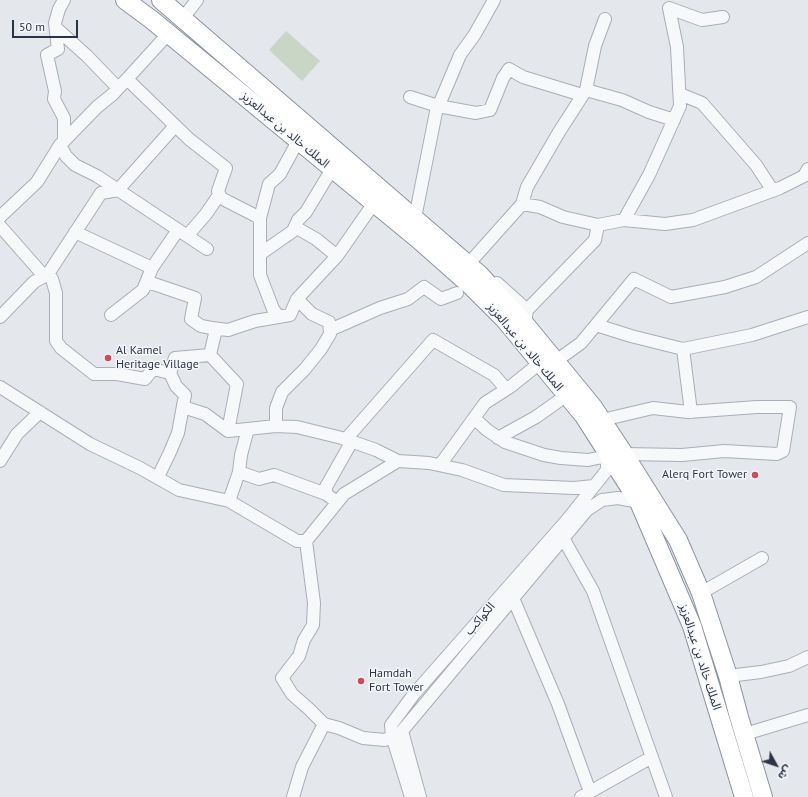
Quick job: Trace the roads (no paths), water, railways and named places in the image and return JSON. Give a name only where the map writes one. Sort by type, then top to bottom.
[{"type":"highway","name":"الملك خالد بن عبدالعزيز","points":[[125,0],[418,239],[470,285],[548,362],[602,420],[613,454],[639,502],[692,626],[741,796]]},
{"type":"highway","name":"الملك خالد بن عبدالعزيز","points":[[161,0],[183,18],[208,42],[436,236],[526,317],[548,362],[567,395],[678,540],[701,593],[728,676],[764,797]]},
{"type":"street","points":[[64,0],[59,9],[55,23],[58,49],[47,55],[55,90],[54,99],[64,118],[62,143],[66,156],[75,165],[97,176],[207,249]]},
{"type":"street","points":[[183,18],[198,0]]},
{"type":"street","points":[[415,218],[430,135],[438,106],[460,55],[475,34],[494,0]]},
{"type":"street","points":[[624,220],[649,175],[680,106],[677,47],[669,8],[702,20],[723,17]]},
{"type":"street","points":[[472,260],[522,204],[527,187],[584,93],[595,46],[605,19]]},
{"type":"street","points":[[56,28],[87,56],[118,88]]},
{"type":"street","points":[[0,217],[37,182],[62,143],[97,106],[127,79],[168,34]]},
{"type":"street","points":[[410,96],[438,106],[476,113],[490,110],[503,78],[509,69],[523,77],[584,93],[622,100],[649,112],[674,120]]},
{"type":"street","points":[[127,79],[189,139],[226,168],[218,191],[219,195],[224,201],[260,218]]},
{"type":"street","points":[[680,94],[702,103],[756,165],[773,190]]},
{"type":"street","points":[[0,317],[34,282],[46,275],[102,193],[118,190],[175,126]]},
{"type":"street","points":[[279,317],[273,309],[260,275],[260,218],[268,184],[280,174],[298,141]]},
{"type":"street","points":[[260,254],[293,230],[298,220],[306,212],[332,169]]},
{"type":"street","points":[[522,204],[540,207],[563,217],[598,225],[624,220],[665,224],[693,220],[773,190],[804,176],[808,169]]},
{"type":"street","points":[[112,315],[144,290],[152,268],[183,233],[206,214],[219,195]]},
{"type":"street","points":[[148,282],[195,298],[190,319],[201,326],[228,330],[255,321],[290,315],[298,299],[337,256],[374,203]]},
{"type":"street","points":[[436,236],[460,249],[526,317],[595,240],[598,225]]},
{"type":"street","points":[[0,226],[46,275],[52,279],[56,293],[56,341],[61,348],[94,374],[116,374],[144,378],[153,369],[170,372]]},
{"type":"street","points":[[295,227],[316,239],[337,256]]},
{"type":"street","points":[[76,232],[152,268]]},
{"type":"street","points":[[440,465],[485,403],[548,362],[581,343],[634,279],[671,296],[725,287],[756,277],[808,243]]},
{"type":"street","points":[[330,330],[380,308],[408,299],[424,287],[441,299],[457,293]]},
{"type":"street","points":[[276,426],[276,408],[282,392],[305,369],[321,349],[330,334],[329,322],[312,314],[298,299]]},
{"type":"street","points":[[596,326],[683,348],[752,335],[808,317]]},
{"type":"street","points":[[210,355],[216,329]]},
{"type":"street","points":[[326,494],[326,487],[349,440],[433,340],[494,376],[506,389]]},
{"type":"street","points":[[683,348],[691,412]]},
{"type":"street","points":[[158,477],[178,433],[184,407],[185,395],[176,386],[170,372],[175,358],[210,355]]},
{"type":"street","points":[[210,355],[237,384],[228,431]]},
{"type":"street","points":[[0,387],[90,444],[158,477],[179,490],[229,501],[297,541],[306,541]]},
{"type":"street","points":[[498,438],[536,417],[567,395]]},
{"type":"street","points":[[184,407],[205,414],[228,431],[276,426],[297,427],[349,440],[376,450],[398,461],[429,463],[462,470],[504,486],[574,488],[594,486]]},
{"type":"street","points":[[474,418],[505,442],[525,449],[561,458],[588,460],[613,454],[682,455],[724,451],[777,454],[783,451],[790,407],[757,407],[691,412],[653,408],[602,420]]},
{"type":"street","points":[[0,461],[17,434],[40,412]]},
{"type":"street","points":[[229,501],[239,472],[241,455],[248,429]]},
{"type":"street","name":"الكواكب","points":[[420,797],[397,734],[391,725],[414,694],[567,520],[607,470],[613,454]]},
{"type":"street","points":[[398,461],[344,494],[306,541],[314,603],[313,625],[304,640],[299,656],[282,678],[292,694],[324,724],[339,728],[363,738],[385,740],[397,734],[411,797]]},
{"type":"street","points":[[239,472],[258,479],[274,475],[326,494],[337,502]]},
{"type":"street","name":"الكواكب","points":[[397,734],[586,510],[602,500],[618,498],[639,502]]},
{"type":"street","points":[[563,538],[593,591],[666,797]]},
{"type":"street","points":[[701,593],[762,558]]},
{"type":"street","points":[[513,598],[558,704],[586,794],[652,757]]},
{"type":"street","points":[[728,676],[761,672],[789,666],[808,657]]},
{"type":"street","points":[[745,734],[808,715]]},
{"type":"street","points":[[293,797],[302,767],[324,724]]},
{"type":"place","name":"Al Kamel Heritage Village","points":[[108,358]]},
{"type":"place","name":"Alerq Fort Tower","points":[[755,475]]},
{"type":"place","name":"Hamdah Fort Tower","points":[[361,681]]}]
